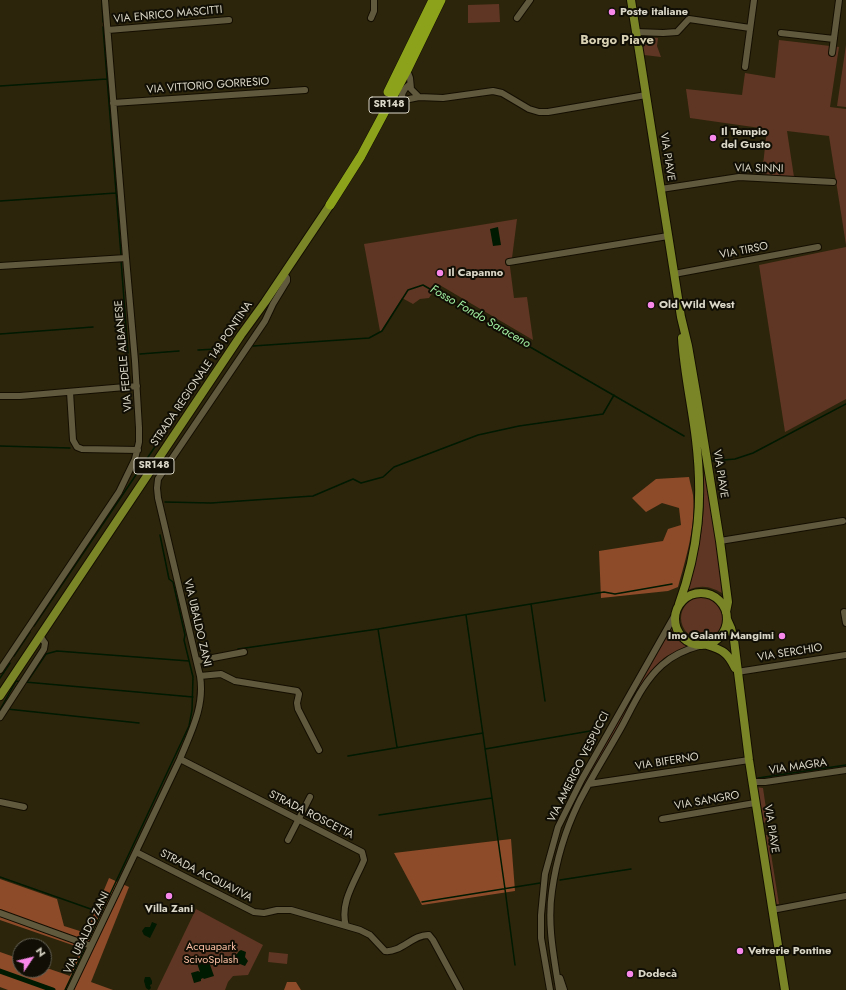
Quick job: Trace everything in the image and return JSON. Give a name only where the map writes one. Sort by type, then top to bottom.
[{"type":"highway","name":"STRADA REGIONALE 148 PONTINA","points":[[330,205],[434,0]]},
{"type":"highway","name":"STRADA REGIONALE 148 PONTINA","points":[[330,205],[361,156],[390,103],[441,0]]},
{"type":"main road","name":"VIA PIAVE","points":[[631,0],[681,317],[691,361],[720,541],[728,602],[727,615],[734,640],[752,782],[783,990]]},
{"type":"main road","name":"STRADA REGIONALE 148 PONTINA","points":[[0,696],[241,335],[330,205]]},
{"type":"main road","name":"VIA PIAVE","points":[[679,604],[695,552],[699,496],[696,439],[683,348],[681,317]]},
{"type":"main road","points":[[705,593],[717,598],[723,604],[727,615],[724,632],[714,642],[704,645],[694,644],[687,641],[681,636],[675,621],[679,604],[692,594],[705,593]]},
{"type":"main road","name":"VIA PIAVE","points":[[704,645],[723,651],[728,655],[737,672]]},
{"type":"street","name":"VIA FEDELE ALBANESE","points":[[0,670],[119,492],[132,467],[138,450],[140,428],[137,386],[105,0]]},
{"type":"street","points":[[371,18],[374,11],[374,0]]},
{"type":"street","points":[[517,18],[530,0]]},
{"type":"street","points":[[745,67],[754,0]]},
{"type":"street","points":[[832,53],[839,0]]},
{"type":"street","points":[[636,32],[677,32],[689,19],[750,28]]},
{"type":"street","name":"VIA ENRICO MASCITTI","points":[[108,30],[229,20]]},
{"type":"street","points":[[781,33],[834,38]]},
{"type":"street","points":[[407,70],[410,78],[411,89],[419,97]]},
{"type":"street","points":[[403,100],[403,92],[410,84]]},
{"type":"street","name":"VIA VITTORIO GORRESIO","points":[[113,103],[305,90]]},
{"type":"street","points":[[390,103],[419,97],[443,98],[497,92],[527,108],[539,112],[548,112],[646,95]]},
{"type":"street","name":"VIA SINNI","points":[[661,189],[739,177],[833,182]]},
{"type":"street","points":[[509,262],[668,236]]},
{"type":"street","name":"VIA TIRSO","points":[[674,274],[818,247]]},
{"type":"street","points":[[0,266],[126,258]]},
{"type":"street","name":"VIA UBALDO ZANI","points":[[71,988],[180,759],[199,708],[201,692],[200,676],[160,505],[157,482],[265,321],[287,281],[284,274]]},
{"type":"street","points":[[0,396],[20,396],[137,386]]},
{"type":"street","points":[[70,392],[74,442],[78,448],[138,450]]},
{"type":"street","points":[[720,541],[843,521]]},
{"type":"street","points":[[844,612],[846,623]]},
{"type":"street","name":"VIA AMERIGO VESPUCCI","points":[[550,990],[542,938],[541,915],[545,874],[558,827],[592,760],[676,613]]},
{"type":"street","points":[[0,716],[44,649],[45,643],[40,636]]},
{"type":"street","name":"VIA AMERIGO VESPUCCI","points":[[559,990],[551,934],[550,912],[557,866],[566,835],[578,805],[638,696],[654,673],[675,655],[686,649],[704,645]]},
{"type":"street","points":[[197,661],[244,652]]},
{"type":"street","name":"VIA SERCHIO","points":[[737,672],[846,655]]},
{"type":"street","points":[[200,676],[221,674],[235,681],[297,691],[298,709],[319,750]]},
{"type":"street","name":"STRADA ROSCETTA","points":[[180,759],[359,850],[364,855],[364,861],[344,910],[344,921],[346,926]]},
{"type":"street","name":"VIA BIFERNO","points":[[589,784],[749,760]]},
{"type":"street","name":"VIA MAGRA","points":[[752,782],[765,782],[846,770]]},
{"type":"street","points":[[288,840],[310,797]]},
{"type":"street","points":[[0,802],[24,807]]},
{"type":"street","name":"VIA SANGRO","points":[[662,819],[755,803]]},
{"type":"street","name":"STRADA ACQUAVIVA","points":[[136,852],[256,913],[291,910],[368,933],[380,947],[387,951],[394,950],[423,936],[429,936],[434,940],[460,990]]},
{"type":"street","points":[[772,910],[846,896]]},
{"type":"street","points":[[0,913],[91,946]]},
{"type":"street","points":[[555,964],[564,990]]},
{"type":"green space","points":[[499,4],[500,22],[468,23],[468,5]]},
{"type":"green space","points":[[641,37],[658,38],[657,46],[661,57],[644,55]]},
{"type":"green space","points":[[779,40],[839,47],[830,107],[846,109],[846,245],[829,136],[787,131],[794,177],[762,174],[767,129],[690,118],[686,89],[742,95],[745,73],[775,78]]},
{"type":"green space","points":[[846,45],[846,107],[837,106]]},
{"type":"green space","name":"Il Capanno","points":[[517,219],[512,258],[509,259],[514,298],[527,297],[533,340],[438,284],[429,298],[420,299],[413,304],[402,298],[380,331],[364,244]]},
{"type":"green space","points":[[846,247],[846,399],[785,432],[759,265]]},
{"type":"green space","points":[[691,383],[698,425],[700,441]]},
{"type":"green space","points":[[700,441],[725,595],[707,587],[698,587],[688,590],[697,556],[704,509],[704,483]]},
{"type":"green space","points":[[698,597],[706,597],[717,603],[723,614],[723,622],[717,633],[706,639],[698,639],[687,633],[681,622],[681,614],[687,603]]},
{"type":"green space","points":[[672,627],[678,638],[687,646],[664,658],[651,671],[579,799],[565,832],[549,923],[557,990],[555,990],[547,912],[552,872],[562,834],[586,779]]},
{"type":"green space","points":[[756,787],[763,788],[768,822],[762,823]]},
{"type":"green space","points":[[765,835],[768,835],[779,904],[775,904]]},
{"type":"green space","name":"Acquapark ScivoSplash","points":[[196,909],[263,945],[248,975],[233,976],[228,982],[225,990],[157,990]]},
{"type":"green space","points":[[269,952],[288,954],[287,964],[268,962]]},
{"type":"shaded area","points":[[498,227],[501,245],[493,246],[490,229]]},
{"type":"shaded area","points":[[689,477],[694,507],[692,530],[678,587],[668,591],[601,598],[599,551],[663,541],[668,529],[681,525],[679,508],[662,503],[646,512],[632,498],[656,479]]},
{"type":"shaded area","points":[[511,839],[515,891],[422,905],[394,853]]},
{"type":"shaded area","points":[[109,878],[129,887],[91,982],[113,990],[8,990],[0,987],[0,952],[12,956],[12,978],[52,978],[52,970],[70,976],[81,948],[0,920],[0,879],[57,899],[64,926],[86,933]]},
{"type":"shaded area","points":[[152,922],[157,924],[150,938],[144,935],[142,931],[145,927],[150,927]]},
{"type":"shaded area","points":[[241,950],[246,952],[245,957],[248,961],[245,966],[240,964],[235,965],[233,962],[235,958],[234,955]]},
{"type":"shaded area","points":[[208,959],[214,976],[203,978],[201,981],[194,983],[191,973],[198,971],[200,972],[197,963]]},
{"type":"shaded area","points":[[145,977],[150,977],[152,981],[152,984],[150,985],[151,988],[149,990],[146,988],[144,981]]},
{"type":"shaded area","points":[[287,982],[296,982],[301,990],[284,990]]},
{"type":"waterway","points":[[102,0],[103,22]]},
{"type":"waterway","points":[[103,27],[121,255]]},
{"type":"waterway","points":[[0,86],[107,79]]},
{"type":"waterway","points":[[0,201],[116,193]]},
{"type":"waterway","points":[[121,260],[128,353]]},
{"type":"waterway","name":"Fosso Fondo Saraceno","points":[[253,346],[369,338],[382,331],[408,290],[423,285],[684,436]]},
{"type":"waterway","points":[[0,334],[93,327]]},
{"type":"waterway","name":"Fosso Fondo Saraceno","points":[[198,350],[217,349]]},
{"type":"waterway","name":"Fosso Fondo Saraceno","points":[[140,354],[179,351]]},
{"type":"waterway","points":[[165,502],[211,503],[313,496],[353,479],[361,483],[383,477],[394,467],[478,435],[519,426],[603,414],[614,395]]},
{"type":"waterway","name":"Fosso Fondo Saraceno","points":[[712,461],[735,459],[753,453],[846,404]]},
{"type":"waterway","points":[[34,626],[173,420]]},
{"type":"waterway","points":[[0,446],[70,448]]},
{"type":"waterway","points":[[89,939],[189,726],[192,710],[193,677],[173,582],[169,579],[160,535]]},
{"type":"waterway","points":[[238,649],[378,629],[604,592],[615,594],[672,584]]},
{"type":"waterway","points":[[531,604],[545,701]]},
{"type":"waterway","points":[[466,615],[515,965]]},
{"type":"waterway","points":[[378,629],[397,747]]},
{"type":"waterway","points":[[14,656],[30,632]]},
{"type":"waterway","points":[[27,682],[46,654],[57,651],[189,661]]},
{"type":"waterway","points":[[0,678],[10,663]]},
{"type":"waterway","points":[[0,710],[16,681],[21,682]]},
{"type":"waterway","points":[[25,682],[193,697]]},
{"type":"waterway","points":[[7,709],[139,723]]},
{"type":"waterway","points":[[485,749],[596,730]]},
{"type":"waterway","points":[[348,756],[483,733]]},
{"type":"waterway","points":[[758,778],[846,765]]},
{"type":"waterway","points":[[379,815],[492,798]]},
{"type":"waterway","points":[[560,880],[631,869]]},
{"type":"waterway","points":[[0,877],[102,913]]},
{"type":"waterway","points":[[422,902],[540,883]]},
{"type":"waterway","points":[[65,990],[85,948]]},
{"type":"waterway","points":[[0,971],[53,990]]},
{"type":"place","name":"Poste italiane","points":[[612,12]]},
{"type":"place","name":"Il Tempio del Gusto","points":[[713,138]]},
{"type":"place","name":"Il Capanno","points":[[440,273]]},
{"type":"place","name":"Old Wild West","points":[[651,305]]},
{"type":"place","name":"Imo Galanti Mangimi","points":[[782,636]]},
{"type":"place","name":"Villa Zani","points":[[169,896]]},
{"type":"place","name":"Vetrerie Pontine","points":[[740,951]]},
{"type":"place","name":"Dodecà","points":[[630,974]]},
{"type":"district","name":"Borgo Piave","points":[[617,41]]}]
